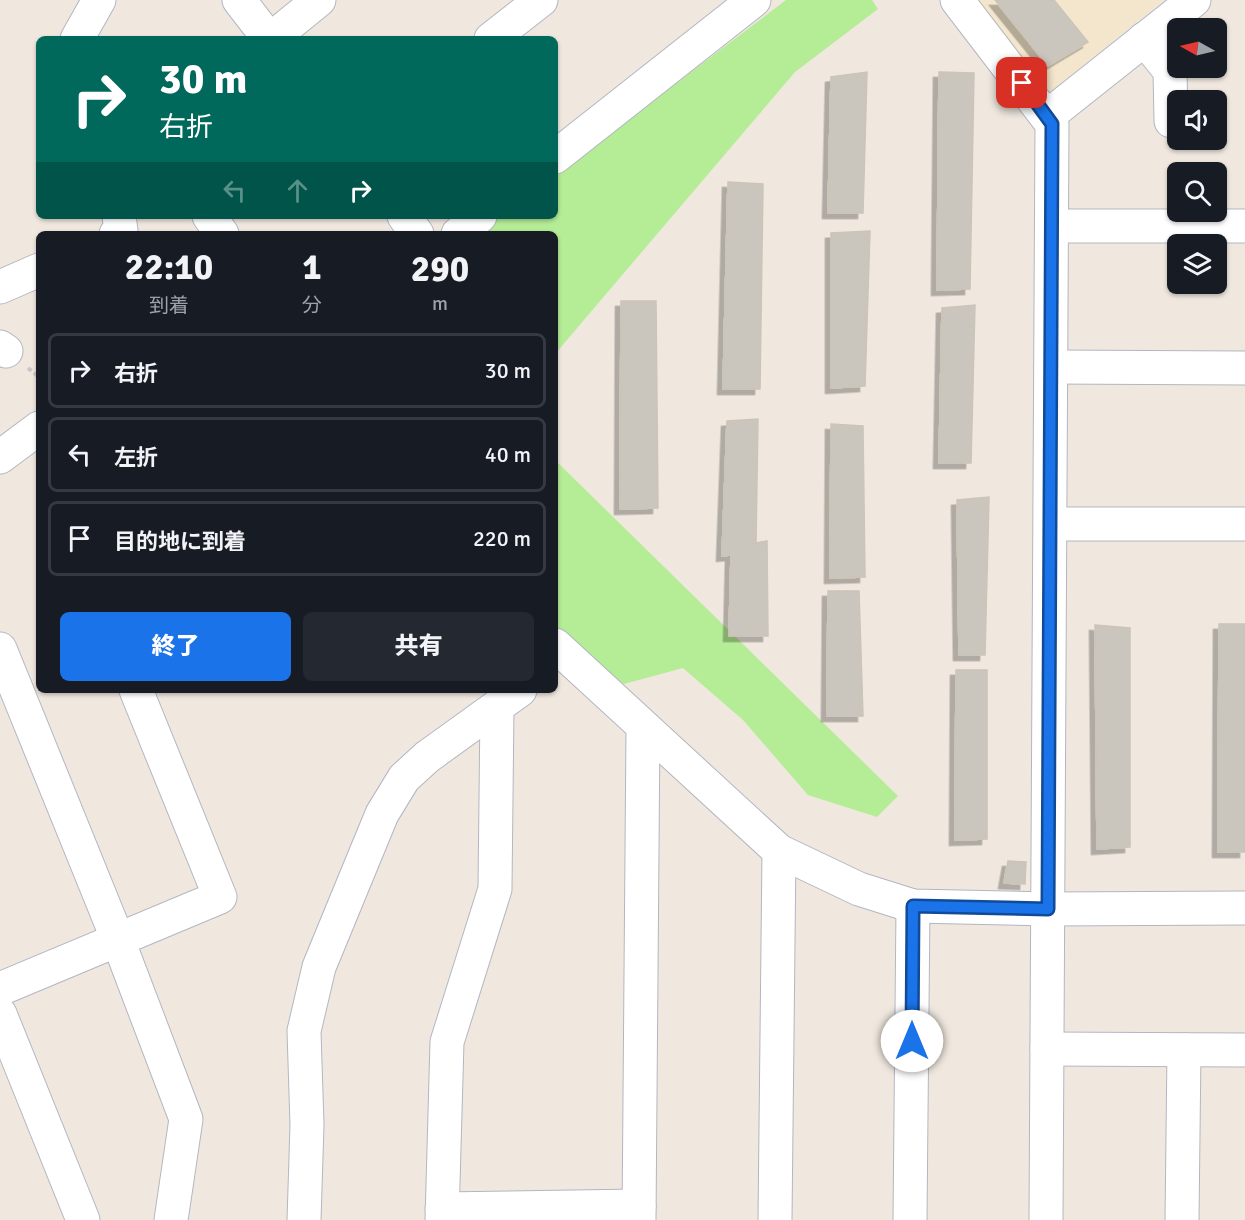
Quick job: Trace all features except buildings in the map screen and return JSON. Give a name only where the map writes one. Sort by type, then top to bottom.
[{"type":"street","points":[[79,36],[99,0]]},
{"type":"street","points":[[238,0],[268,36]]},
{"type":"street","points":[[274,36],[319,0]]},
{"type":"street","points":[[495,36],[541,0]]},
{"type":"street","points":[[558,155],[754,0]]},
{"type":"street","points":[[957,0],[1052,124],[1046,1220]]},
{"type":"street","points":[[1048,116],[1194,0]]},
{"type":"street","points":[[1144,39],[1170,71],[1170,90]]},
{"type":"street","points":[[462,231],[476,219]]},
{"type":"street","points":[[1052,226],[1245,226]]},
{"type":"street","points":[[0,287],[36,271]]},
{"type":"street","points":[[1051,367],[1245,368]]},
{"type":"street","points":[[0,457],[36,434]]},
{"type":"street","points":[[1051,524],[1245,524]]},
{"type":"street","points":[[0,649],[27,679],[118,940],[186,1119],[171,1220]]},
{"type":"street","points":[[558,655],[643,727],[779,850],[859,889],[913,906],[1048,909],[1245,908]]},
{"type":"street","points":[[0,989],[220,897],[137,693]]},
{"type":"street","points":[[508,698],[495,888],[447,1042],[442,1215],[639,1213],[643,727]]},
{"type":"street","points":[[304,1220],[307,1125],[304,1031],[319,967],[382,814],[404,778],[427,757],[508,698]]},
{"type":"street","points":[[775,1220],[779,850]]},
{"type":"street","points":[[910,1220],[913,906]]},
{"type":"street","points":[[0,1014],[83,1220]]},
{"type":"street","points":[[1047,1048],[1245,1050]]},
{"type":"street","points":[[1182,1220],[1184,1050]]},
{"type":"shaded area","points":[[976,0],[1163,0],[1048,94]]},
{"type":"green space","points":[[786,0],[872,0],[878,9],[795,72],[558,350],[558,231],[480,231],[496,219],[558,219],[558,173]]},
{"type":"green space","points":[[558,463],[898,796],[877,817],[808,795],[743,720],[683,668],[624,684],[558,634]]},
{"type":"route","points":[[912,1041],[913,906],[1048,909],[1052,124],[1022,83]]}]
